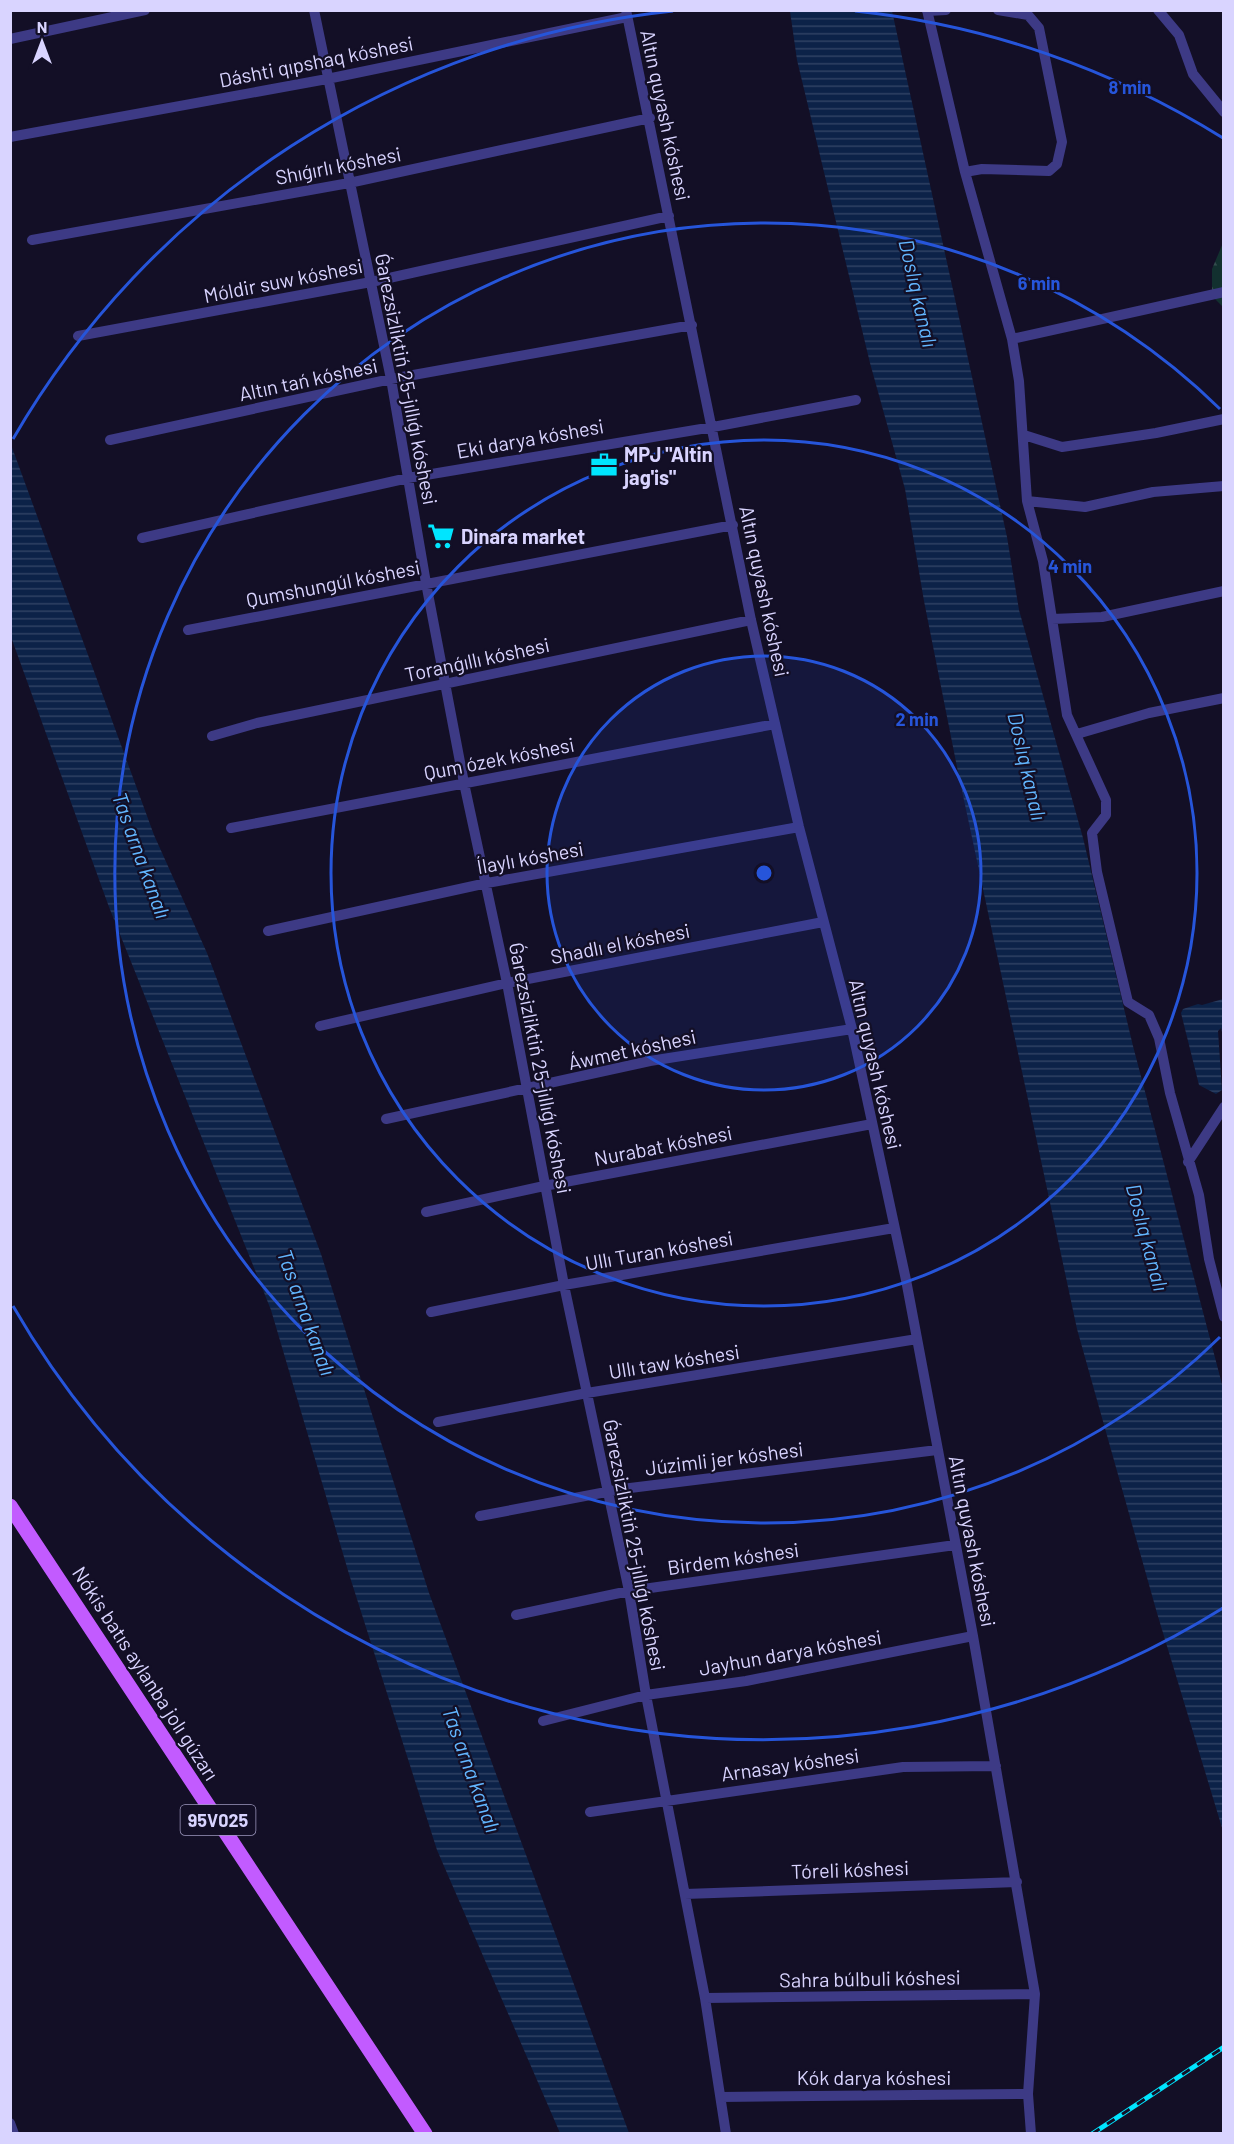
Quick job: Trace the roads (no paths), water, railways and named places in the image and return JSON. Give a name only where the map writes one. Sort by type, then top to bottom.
[{"type":"main road","name":"Nókis batıs aylanba jolı gúzarı","points":[[10,1506],[425,2133]]},
{"type":"street","points":[[10,39],[144,10]]},
{"type":"street","name":"Ǵarezsizliktiń 25-jıllıǵı kóshesi","points":[[314,10],[391,379],[426,583],[464,783],[507,983],[544,1186],[629,1591],[646,1695],[705,1998],[726,2133]]},
{"type":"street","points":[[946,10],[927,11],[965,172],[1012,339],[1019,381],[1027,501],[1043,561],[1067,715],[1106,800],[1106,815],[1092,833],[1097,872],[1128,1002],[1149,1015],[1159,1038],[1188,1162],[1199,1195],[1209,1259],[1224,1317]]},
{"type":"street","points":[[965,172],[982,169],[1049,171],[1057,164],[1062,142],[1039,28],[1028,15],[998,10]]},
{"type":"street","points":[[1158,10],[1179,35],[1193,74],[1224,112]]},
{"type":"street","name":"Dáshti qıpshaq kóshesi","points":[[10,137],[327,79],[626,14]]},
{"type":"street","name":"Altın quyash kóshesi","points":[[626,14],[650,118],[751,620],[799,827],[852,1029],[894,1228],[973,1636],[1035,1994],[1028,2094],[1030,2133]]},
{"type":"street","name":"Shıǵırlı kóshesi","points":[[32,240],[349,183],[650,118]]},
{"type":"street","name":"Móldir suw kóshesi","points":[[78,336],[371,282],[669,216]]},
{"type":"street","points":[[1012,339],[1224,292]]},
{"type":"street","name":"Altın tań kóshesi","points":[[110,440],[391,379],[692,325]]},
{"type":"street","name":"Eki darya kóshesi","points":[[142,538],[408,478],[713,427],[856,400]]},
{"type":"street","points":[[1024,435],[1062,447],[1156,434],[1224,419]]},
{"type":"street","points":[[1027,501],[1085,507],[1153,492],[1224,486]]},
{"type":"street","name":"Qumshungúl kóshesi","points":[[188,630],[733,525]]},
{"type":"street","points":[[1052,619],[1102,617],[1224,591]]},
{"type":"street","name":"Toranǵıllı kóshesi","points":[[212,736],[257,723],[751,620]]},
{"type":"street","points":[[1077,734],[1149,713],[1224,698]]},
{"type":"street","name":"Qum ózek kóshesi","points":[[231,828],[775,724]]},
{"type":"street","name":"Ílaylı kóshesi","points":[[268,931],[487,883],[799,827]]},
{"type":"street","name":"Shadlı el kóshesi","points":[[320,1026],[507,983],[823,922]]},
{"type":"street","name":"Áwmet kóshesi","points":[[386,1119],[527,1090],[650,1061],[852,1029]]},
{"type":"street","points":[[1188,1162],[1224,1107]]},
{"type":"street","name":"Nurabat kóshesi","points":[[426,1212],[544,1186],[872,1124]]},
{"type":"street","name":"Ullı Turan kóshesi","points":[[431,1312],[564,1285],[894,1228]]},
{"type":"street","name":"Ullı taw kóshesi","points":[[438,1422],[587,1393],[916,1339]]},
{"type":"street","name":"Júzimli jer kóshesi","points":[[480,1516],[609,1490],[937,1450]]},
{"type":"street","name":"Birdem kóshesi","points":[[516,1615],[629,1591],[955,1545]]},
{"type":"street","name":"Jayhun darya kóshesi","points":[[543,1721],[646,1695],[746,1681],[973,1636]]},
{"type":"street","name":"Arnasay kóshesi","points":[[590,1812],[903,1767],[996,1766]]},
{"type":"street","name":"Tóreli kóshesi","points":[[685,1894],[1017,1882]]},
{"type":"street","name":"Sahra búlbuli kóshesi","points":[[705,1998],[1035,1994]]},
{"type":"street","name":"Kók darya kóshesi","points":[[721,2097],[1028,2094]]},
{"type":"street","points":[[10,2123],[14,2133]]},
{"type":"water","name":"Doslıq kanalı","points":[[790,11],[892,11],[1007,537],[1019,610],[1083,838],[1133,1046],[1223,1388],[1223,1831],[1157,1613],[1077,1329],[958,772],[924,601],[905,489],[870,363],[797,60]]},
{"type":"water","name":"Tas arna kanalı","points":[[10,442],[154,835],[207,953],[321,1254],[429,1593],[629,2133],[560,2133],[437,1850],[349,1574],[271,1310],[109,907],[11,637]]},
{"type":"water","points":[[1223,999],[1223,1036],[1221,1028],[1218,1031],[1222,1090],[1216,1094],[1199,1085],[1181,1013],[1183,1009],[1198,1004]]},
{"type":"railway","points":[[1092,2134],[1224,2047]]},
{"type":"place","name":"MPJ \"Altin jag'is\"","points":[[604,465]]},
{"type":"place","name":"Dinara market","points":[[441,536]]}]
